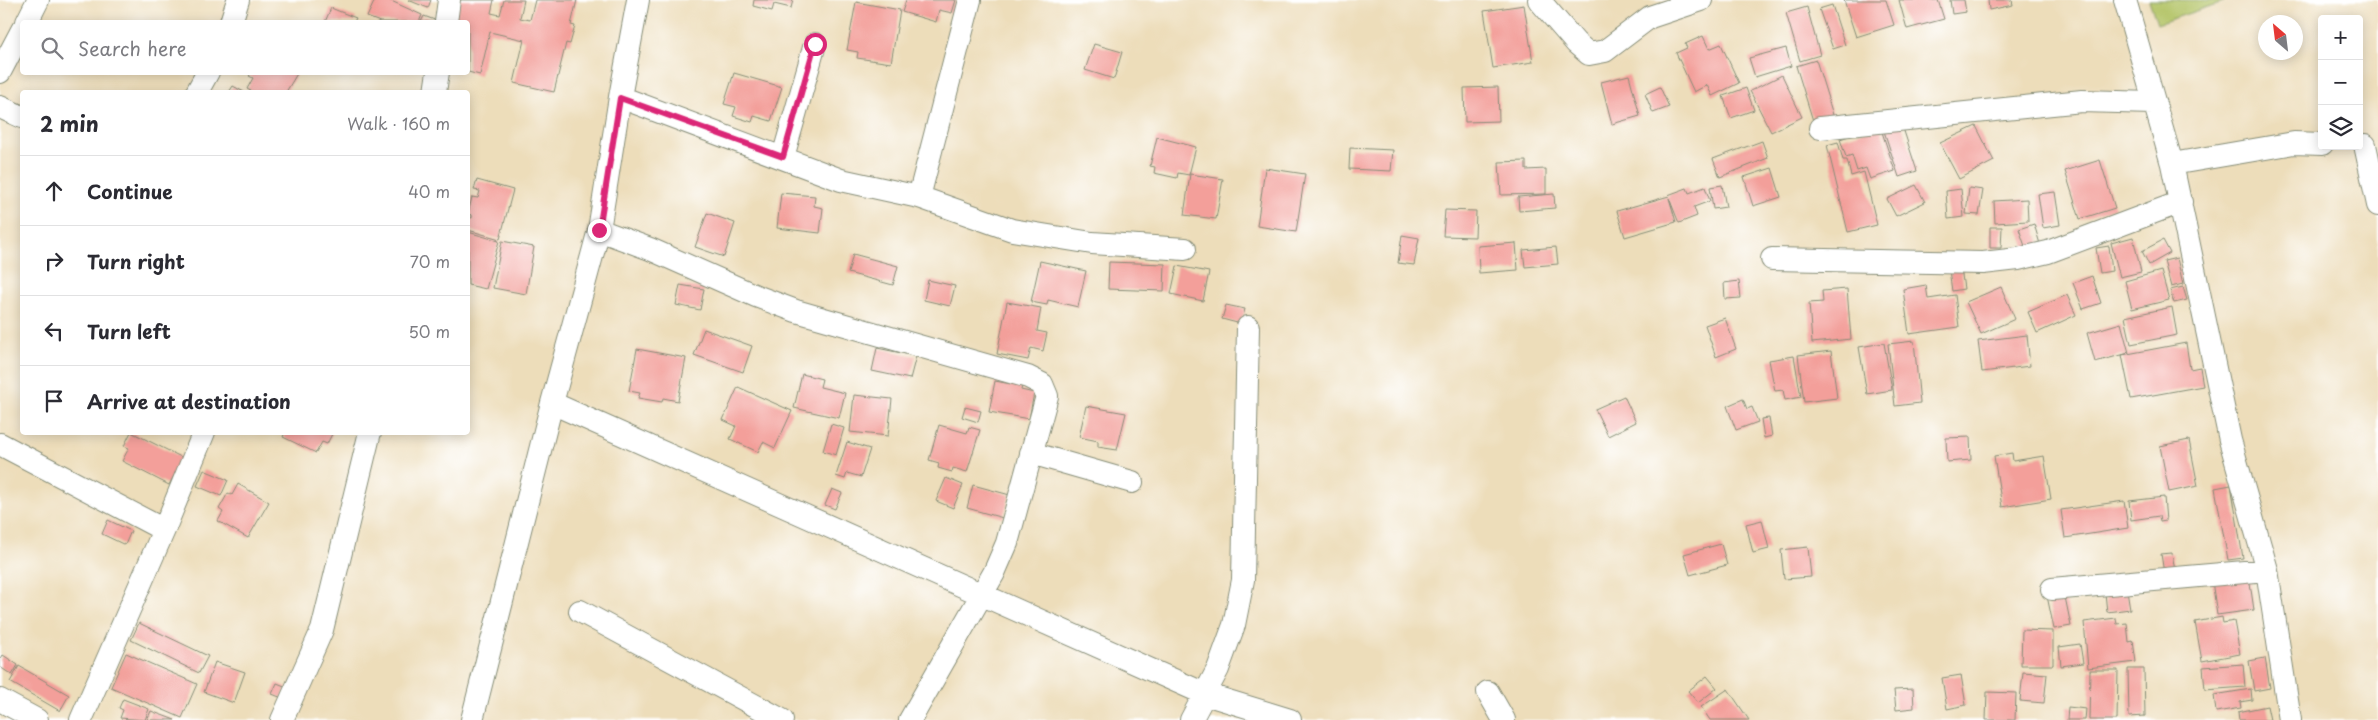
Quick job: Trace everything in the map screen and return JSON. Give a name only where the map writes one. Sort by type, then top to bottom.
[{"type":"street","points":[[28,20],[38,0]]},
{"type":"street","points":[[232,20],[238,0]]},
{"type":"street","points":[[446,20],[449,0]]},
{"type":"street","points":[[472,720],[552,403],[599,230],[638,0]]},
{"type":"street","points":[[919,197],[970,0]]},
{"type":"street","points":[[1539,0],[1576,43],[1589,54],[1605,51],[1650,16],[1701,0]]},
{"type":"street","points":[[2125,0],[2153,104],[2172,164],[2230,440],[2267,570],[2290,720]]},
{"type":"street","points":[[0,72],[20,34]]},
{"type":"street","points":[[783,157],[815,44]]},
{"type":"street","points":[[198,90],[206,75]]},
{"type":"street","points":[[435,90],[438,75]]},
{"type":"street","points":[[620,98],[841,180],[919,197],[1012,230],[1092,243],[1185,248]]},
{"type":"street","points":[[1820,128],[2082,101],[2153,104]]},
{"type":"street","points":[[0,107],[20,116]]},
{"type":"street","points":[[2172,164],[2294,143],[2318,144]]},
{"type":"street","points":[[2367,145],[2378,205]]},
{"type":"street","points":[[1772,259],[1983,263],[2018,259],[2048,252],[2181,202]]},
{"type":"street","points":[[599,230],[796,311],[1028,377],[1042,384],[1048,396],[1007,543],[994,573],[910,720]]},
{"type":"street","points":[[1191,720],[1218,670],[1234,625],[1243,580],[1248,328]]},
{"type":"street","points":[[552,403],[1205,694],[1290,720]]},
{"type":"street","points":[[81,720],[164,530],[203,435]]},
{"type":"street","points":[[282,720],[322,630],[369,435]]},
{"type":"street","points":[[0,444],[164,530]]},
{"type":"street","points":[[1032,453],[1132,482]]},
{"type":"street","points":[[2052,589],[2267,570]]},
{"type":"street","points":[[580,611],[782,720]]},
{"type":"street","points":[[1488,692],[1504,720]]},
{"type":"street","points":[[0,700],[37,720]]},
{"type":"green space","points":[[2149,0],[2229,0],[2157,24]]},
{"type":"building","points":[[375,0],[389,0],[422,15],[420,20],[375,20],[367,17]]},
{"type":"building","points":[[408,0],[431,0],[428,8]]},
{"type":"building","points":[[458,0],[494,0],[491,13],[500,15],[504,0],[524,0],[520,18],[530,20],[535,0],[577,0],[571,25],[575,26],[570,44],[566,43],[554,92],[514,83],[524,40],[490,32],[480,75],[470,72],[470,20],[453,20]]},
{"type":"building","points":[[754,0],[793,0],[791,8],[774,4],[772,11],[753,6]]},
{"type":"building","points":[[906,0],[956,0],[952,13],[939,10],[936,22],[902,12]]},
{"type":"building","points":[[1844,0],[1886,0],[1894,25],[1856,37]]},
{"type":"building","points":[[1899,0],[1938,0],[1944,19],[1907,29]]},
{"type":"building","points":[[1950,0],[1964,0],[1966,12],[1952,14]]},
{"type":"building","points":[[1988,0],[2012,0],[2013,5],[1989,10]]},
{"type":"building","points":[[856,2],[900,10],[891,63],[857,58],[858,52],[847,50]]},
{"type":"building","points":[[1524,5],[1533,62],[1493,68],[1484,11]]},
{"type":"building","points":[[1832,5],[1845,45],[1833,49],[1819,9]]},
{"type":"building","points":[[1807,7],[1820,55],[1800,61],[1786,13]]},
{"type":"building","points":[[331,8],[356,18],[355,20],[326,20]]},
{"type":"building","points":[[424,16],[435,20],[422,20]]},
{"type":"building","points":[[1703,36],[1709,49],[1721,44],[1739,83],[1712,96],[1707,85],[1694,92],[1676,53],[1687,48],[1685,44]]},
{"type":"building","points":[[1094,44],[1122,52],[1114,79],[1085,70]]},
{"type":"building","points":[[1786,48],[1791,66],[1755,77],[1749,58]]},
{"type":"building","points":[[1816,60],[1834,118],[1814,124],[1796,66]]},
{"type":"building","points":[[734,73],[782,87],[771,121],[754,116],[752,122],[733,116],[736,107],[724,104]]},
{"type":"building","points":[[296,75],[287,90],[249,90],[247,89],[253,78],[249,76]]},
{"type":"building","points":[[1629,75],[1640,116],[1612,124],[1601,82]]},
{"type":"building","points":[[1782,75],[1802,117],[1771,132],[1750,91]]},
{"type":"building","points":[[233,86],[240,90],[230,90]]},
{"type":"building","points":[[1498,87],[1499,121],[1465,122],[1464,88]]},
{"type":"building","points":[[1660,87],[1669,107],[1653,113],[1645,94]]},
{"type":"building","points":[[1746,88],[1754,110],[1731,118],[1723,96]]},
{"type":"building","points":[[1901,122],[1917,171],[1899,177],[1883,128]]},
{"type":"building","points":[[1880,126],[1895,171],[1870,179],[1866,168],[1857,171],[1852,155],[1846,157],[1840,139]]},
{"type":"building","points":[[1976,126],[1994,161],[1959,179],[1940,143]]},
{"type":"building","points":[[1157,137],[1196,147],[1189,175],[1178,173],[1177,178],[1154,173],[1155,167],[1150,166]]},
{"type":"building","points":[[1762,141],[1768,158],[1720,177],[1713,159]]},
{"type":"building","points":[[1838,142],[1843,160],[1847,160],[1851,176],[1864,172],[1877,225],[1848,232],[1827,145]]},
{"type":"building","points":[[1350,148],[1393,150],[1391,171],[1349,169]]},
{"type":"building","points":[[2100,160],[2115,208],[2080,219],[2065,171]]},
{"type":"building","points":[[1526,161],[1526,170],[1546,169],[1546,194],[1501,195],[1499,162]]},
{"type":"building","points":[[1265,168],[1305,174],[1296,232],[1257,226]]},
{"type":"building","points":[[1772,168],[1781,197],[1753,206],[1744,177]]},
{"type":"building","points":[[1190,174],[1223,179],[1216,219],[1184,215]]},
{"type":"building","points":[[477,180],[513,190],[500,239],[470,231],[472,197],[478,198],[480,191],[474,190]]},
{"type":"building","points":[[1722,185],[1726,207],[1713,209],[1710,187]]},
{"type":"building","points":[[1916,185],[1925,202],[1896,216],[1887,199]]},
{"type":"building","points":[[1705,187],[1710,201],[1694,207],[1697,216],[1679,223],[1669,198],[1676,222],[1625,237],[1617,211],[1669,196],[1687,188],[1689,193]]},
{"type":"building","points":[[1969,188],[1983,190],[1979,215],[1966,214]]},
{"type":"building","points":[[1961,189],[1964,217],[1948,219],[1946,191]]},
{"type":"building","points":[[2055,192],[2060,225],[2043,228],[2038,194]]},
{"type":"building","points":[[781,193],[815,196],[814,206],[823,208],[820,233],[777,228]]},
{"type":"building","points":[[1554,194],[1555,208],[1519,211],[1518,197]]},
{"type":"building","points":[[2027,199],[2028,221],[1995,223],[1994,201]]},
{"type":"building","points":[[1445,210],[1476,211],[1475,237],[1443,236]]},
{"type":"building","points":[[707,213],[735,223],[724,257],[695,247]]},
{"type":"building","points":[[2034,224],[2040,244],[2026,249],[2019,229]]},
{"type":"building","points":[[1990,227],[2002,227],[2001,248],[1990,248]]},
{"type":"building","points":[[470,233],[499,241],[486,289],[470,285]]},
{"type":"building","points":[[1402,235],[1419,238],[1414,265],[1398,263]]},
{"type":"building","points":[[2133,237],[2141,272],[2120,277],[2111,243]]},
{"type":"building","points":[[2163,240],[2170,253],[2149,265],[2142,251]]},
{"type":"building","points":[[502,241],[534,247],[526,294],[493,288]]},
{"type":"building","points":[[1516,243],[1518,270],[1479,273],[1478,246]]},
{"type":"building","points":[[2109,246],[2112,271],[2100,273],[2096,248]]},
{"type":"building","points":[[1556,247],[1558,264],[1525,267],[1523,250]]},
{"type":"building","points":[[853,254],[898,266],[893,285],[848,273]]},
{"type":"building","points":[[2177,258],[2183,284],[2171,287],[2164,261]]},
{"type":"building","points":[[1040,261],[1086,271],[1078,307],[1048,300],[1047,305],[1031,302]]},
{"type":"building","points":[[1109,262],[1165,264],[1164,291],[1108,289]]},
{"type":"building","points":[[1177,266],[1209,272],[1203,301],[1171,294]]},
{"type":"building","points":[[1961,268],[1964,289],[1952,291],[1949,270]]},
{"type":"building","points":[[2161,271],[2169,300],[2132,309],[2125,281]]},
{"type":"building","points":[[2092,276],[2101,303],[2083,309],[2073,283]]},
{"type":"building","points":[[928,280],[955,286],[950,306],[924,300]]},
{"type":"building","points":[[1739,281],[1741,298],[1725,299],[1724,283]]},
{"type":"building","points":[[680,285],[704,289],[700,310],[676,305]]},
{"type":"building","points":[[1926,285],[1928,299],[1955,295],[1959,327],[1909,334],[1903,289]]},
{"type":"building","points":[[2001,287],[2015,319],[1981,334],[1966,302]]},
{"type":"building","points":[[2183,287],[2187,300],[2174,303],[2170,290]]},
{"type":"building","points":[[1847,289],[1851,339],[1812,343],[1809,303],[1823,302],[1822,291]]},
{"type":"building","points":[[2067,295],[2076,315],[2037,333],[2028,312]]},
{"type":"building","points":[[1007,302],[1041,308],[1037,331],[1047,333],[1043,351],[1031,348],[1028,360],[997,354]]},
{"type":"building","points":[[1226,305],[1245,309],[1241,324],[1222,319]]},
{"type":"building","points":[[2172,307],[2177,335],[2131,344],[2125,317]]},
{"type":"building","points":[[1725,318],[1736,349],[1716,357],[1705,325]]},
{"type":"building","points":[[2121,323],[2129,353],[2095,362],[2087,333]]},
{"type":"building","points":[[704,329],[752,346],[743,372],[694,355]]},
{"type":"building","points":[[2027,335],[2030,366],[1982,372],[1978,341]]},
{"type":"building","points":[[1914,341],[1920,403],[1895,406],[1888,344]]},
{"type":"building","points":[[1884,343],[1892,390],[1867,394],[1859,347]]},
{"type":"building","points":[[2186,343],[2190,369],[2200,367],[2203,386],[2131,399],[2122,355]]},
{"type":"building","points":[[877,348],[916,356],[910,379],[872,371]]},
{"type":"building","points":[[637,349],[686,358],[678,401],[663,398],[662,402],[638,398],[640,393],[629,391]]},
{"type":"building","points":[[1831,351],[1837,398],[1804,402],[1798,355]]},
{"type":"building","points":[[1794,356],[1801,397],[1785,400],[1783,390],[1775,391],[1769,360]]},
{"type":"building","points":[[802,374],[822,379],[820,387],[845,393],[839,418],[794,408]]},
{"type":"building","points":[[995,381],[1022,386],[1021,390],[1034,393],[1029,419],[989,412]]},
{"type":"building","points":[[738,387],[792,411],[775,448],[763,442],[758,452],[730,439],[736,426],[723,420]]},
{"type":"building","points":[[854,395],[892,399],[888,436],[850,432]]},
{"type":"building","points":[[1624,396],[1636,422],[1608,436],[1595,409]]},
{"type":"building","points":[[1743,399],[1747,409],[1752,407],[1758,422],[1736,430],[1727,406]]},
{"type":"building","points":[[1086,406],[1126,413],[1117,450],[1098,447],[1098,441],[1079,437]]},
{"type":"building","points":[[965,407],[981,411],[978,422],[962,417]]},
{"type":"building","points":[[1769,418],[1772,436],[1764,438],[1761,419]]},
{"type":"building","points":[[831,424],[844,428],[836,455],[823,451]]},
{"type":"building","points":[[939,425],[967,433],[969,427],[980,430],[967,472],[953,468],[952,472],[938,468],[939,463],[929,460]]},
{"type":"building","points":[[130,435],[137,435],[183,458],[169,485],[122,461],[129,448],[124,446]]},
{"type":"building","points":[[284,435],[332,435],[327,444],[322,442],[316,453],[283,437]]},
{"type":"building","points":[[1970,437],[1971,460],[1947,462],[1946,438]]},
{"type":"building","points":[[2189,440],[2198,486],[2169,492],[2160,446]]},
{"type":"building","points":[[847,442],[870,449],[861,477],[847,473],[845,479],[836,476]]},
{"type":"building","points":[[2012,453],[2013,461],[2044,456],[2051,499],[2002,507],[1994,456]]},
{"type":"building","points":[[204,470],[228,480],[221,496],[197,486]]},
{"type":"building","points":[[946,478],[963,485],[953,508],[936,501]]},
{"type":"building","points":[[238,484],[269,502],[248,538],[218,521],[223,512],[219,509],[228,493],[232,495]]},
{"type":"building","points":[[973,485],[1010,495],[1003,518],[967,508]]},
{"type":"building","points":[[2231,485],[2243,558],[2228,560],[2215,488]]},
{"type":"building","points":[[832,489],[842,493],[835,509],[825,505]]},
{"type":"building","points":[[2164,497],[2166,521],[2160,522],[2159,516],[2131,520],[2129,501]]},
{"type":"building","points":[[2124,501],[2128,528],[2065,538],[2061,510]]},
{"type":"building","points":[[108,520],[131,531],[125,545],[102,534]]},
{"type":"building","points":[[1762,520],[1769,549],[1753,553],[1746,524]]},
{"type":"building","points":[[1721,544],[1727,565],[1690,575],[1684,554]]},
{"type":"building","points":[[1808,547],[1811,577],[1784,579],[1781,550]]},
{"type":"building","points":[[2172,553],[2175,571],[2164,573],[2161,554]]},
{"type":"building","points":[[2249,576],[2254,610],[2217,615],[2212,581]]},
{"type":"building","points":[[2127,590],[2130,609],[2107,612],[2105,593]]},
{"type":"building","points":[[2064,592],[2071,626],[2054,629],[2047,596]]},
{"type":"building","points":[[2222,617],[2223,623],[2234,621],[2240,654],[2202,661],[2195,622]]},
{"type":"building","points":[[2116,618],[2117,624],[2127,623],[2129,642],[2133,641],[2136,662],[2088,668],[2084,622]]},
{"type":"building","points":[[139,623],[208,656],[199,673],[131,640]]},
{"type":"building","points":[[2022,630],[2053,631],[2053,665],[2021,665]]},
{"type":"building","points":[[2080,644],[2083,663],[2061,666],[2059,647]]},
{"type":"building","points":[[126,653],[197,684],[182,718],[111,687]]},
{"type":"building","points":[[3,655],[18,665],[12,675],[0,667],[0,660]]},
{"type":"building","points":[[2265,658],[2270,688],[2254,691],[2249,661]]},
{"type":"building","points":[[215,662],[245,672],[234,703],[204,692]]},
{"type":"building","points":[[2243,664],[2245,687],[2205,690],[2203,667]]},
{"type":"building","points":[[19,666],[69,695],[60,711],[10,682]]},
{"type":"building","points":[[2128,669],[2144,669],[2145,716],[2129,717]]},
{"type":"building","points":[[2090,670],[2118,670],[2117,720],[2089,720]]},
{"type":"building","points":[[2023,672],[2047,674],[2044,703],[2020,701]]},
{"type":"building","points":[[1961,675],[1966,705],[1947,709],[1942,678]]},
{"type":"building","points":[[1707,676],[1717,688],[1698,703],[1688,691]]},
{"type":"building","points":[[277,683],[287,687],[282,698],[272,694]]},
{"type":"building","points":[[1728,689],[1749,720],[1710,720],[1701,707]]},
{"type":"building","points":[[1913,689],[1914,708],[1896,710],[1894,690]]},
{"type":"building","points":[[2251,689],[2252,700],[2240,702],[2241,708],[2216,712],[2214,695]]},
{"type":"building","points":[[1987,692],[2016,693],[2015,720],[1986,720]]},
{"type":"building","points":[[123,699],[149,709],[145,720],[120,718],[123,710],[119,708]]},
{"type":"building","points":[[2267,706],[2270,720],[2239,720],[2238,712]]},
{"type":"building","points":[[2068,707],[2086,709],[2085,720],[2067,720]]},
{"type":"building","points":[[151,711],[175,720],[147,720]]},
{"type":"route","points":[[599,230],[620,98],[783,157],[815,44]]}]
